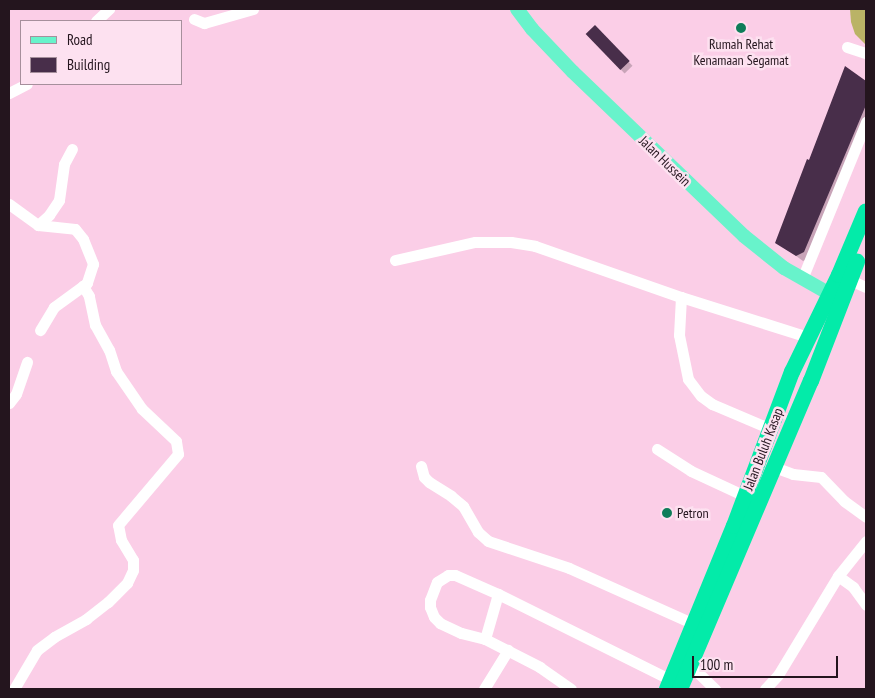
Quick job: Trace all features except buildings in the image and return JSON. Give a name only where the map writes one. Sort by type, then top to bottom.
[{"type":"highway","name":"Jalan Buluh Kasap","points":[[673,686],[694,624],[792,372],[830,294],[866,211]]},
{"type":"highway","name":"Jalan Buluh Kasap","points":[[673,686],[690,664],[811,381],[866,240]]},
{"type":"highway","points":[[792,372],[811,381]]},
{"type":"main road","name":"Jalan Hussein","points":[[516,9],[532,29],[573,72],[716,210],[763,252],[802,279],[830,294]]},
{"type":"street","points":[[97,20],[108,9]]},
{"type":"street","points":[[194,19],[204,23],[253,9]]},
{"type":"street","points":[[847,47],[866,53]]},
{"type":"street","points":[[9,93],[26,85]]},
{"type":"street","points":[[802,279],[866,122]]},
{"type":"street","points":[[38,225],[59,200],[62,190],[64,164],[72,150]]},
{"type":"street","points":[[9,204],[38,225],[68,227],[80,234],[93,264],[91,276],[83,286],[54,307],[40,330]]},
{"type":"street","points":[[396,260],[475,242],[511,242],[535,246],[681,297],[808,337]]},
{"type":"street","points":[[850,280],[866,287]]},
{"type":"street","points":[[14,689],[38,650],[45,643],[86,619],[108,602],[127,583],[133,570],[133,560],[121,540],[118,525],[120,519],[178,454],[176,441],[142,410],[116,371],[107,347],[95,325],[90,296],[83,286]]},
{"type":"street","points":[[681,297],[678,335],[688,379],[701,396],[712,404],[771,429]]},
{"type":"street","points":[[9,403],[16,394],[27,362]]},
{"type":"street","points":[[657,449],[692,471],[745,496]]},
{"type":"street","points":[[421,466],[424,477],[463,506],[478,532],[488,541],[569,568],[694,624]]},
{"type":"street","points":[[774,467],[793,474],[821,477],[844,501],[866,517]]},
{"type":"street","points":[[771,687],[838,576],[866,541]]},
{"type":"street","points":[[571,689],[540,668],[508,650],[485,639],[456,631],[440,623],[434,617],[430,600],[437,582],[448,575],[455,576],[498,594],[673,686]]},
{"type":"street","points":[[838,576],[853,587],[866,605]]},
{"type":"street","points":[[485,639],[498,594]]},
{"type":"street","points":[[484,689],[508,650]]},
{"type":"street","points":[[690,664],[704,685],[715,689]]},
{"type":"shaded area","points":[[850,9],[866,9],[866,45],[855,34],[851,22]]},
{"type":"place","name":"Rumah Rehat Kenamaan Segamat","points":[[741,28]]},
{"type":"place","name":"Petron","points":[[667,513]]}]
